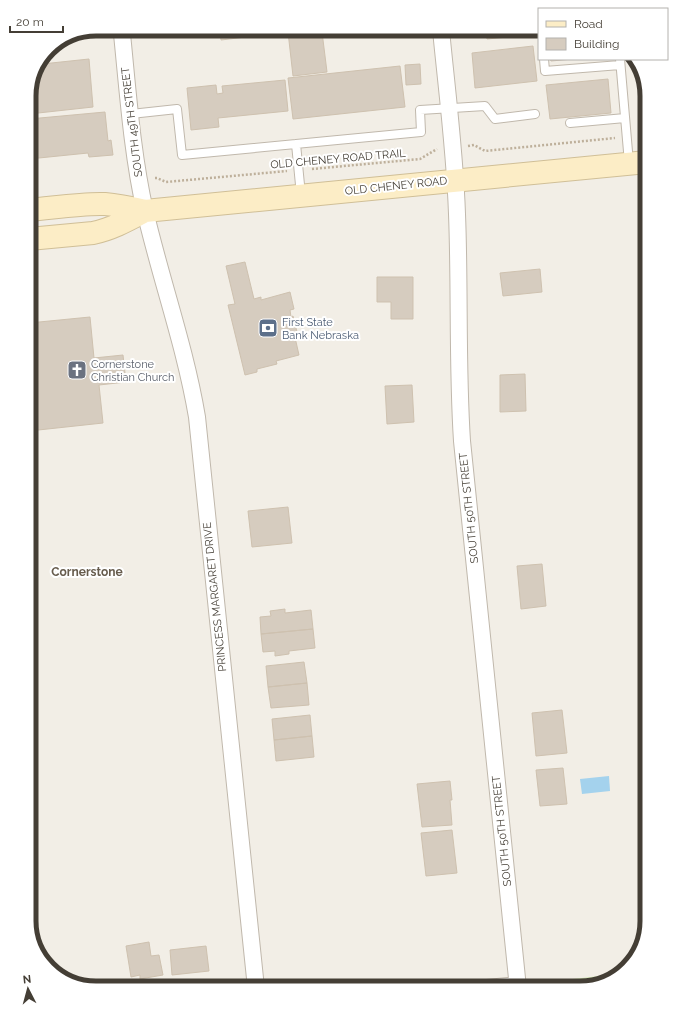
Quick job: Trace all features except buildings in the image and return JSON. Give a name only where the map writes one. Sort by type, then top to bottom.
[{"type":"main road","name":"OLD CHENEY ROAD","points":[[36,209],[103,204],[145,211],[638,162]]},
{"type":"main road","name":"OLD CHENEY ROAD","points":[[36,238],[103,231],[115,227],[145,211]]},
{"type":"street","name":"SOUTH 49TH STREET","points":[[122,36],[139,180],[145,211]]},
{"type":"street","name":"SOUTH 50TH STREET","points":[[442,36],[456,181],[459,398],[462,441],[517,981]]},
{"type":"street","name":"PRINCESS MARGARET DRIVE","points":[[145,211],[183,351],[197,417],[255,981]]},
{"type":"lane","points":[[544,60],[546,71],[620,62],[626,137],[638,162]]},
{"type":"lane","points":[[131,114],[177,109],[182,155],[421,132],[420,110],[449,107],[485,106],[495,119],[535,114]]},
{"type":"lane","points":[[570,123],[625,118]]},
{"type":"lane","points":[[296,144],[301,196]]},
{"type":"path","name":"OLD CHENEY ROAD TRAIL","points":[[139,180],[157,178],[166,182],[420,159],[436,149],[474,145],[485,151],[640,136]]},
{"type":"green space","points":[[604,976],[595,979],[580,981],[554,981]]},
{"type":"water","points":[[609,776],[610,791],[582,794],[580,779]]},
{"type":"place","name":"First State Bank Nebraska","points":[[268,328]]},
{"type":"place","name":"Cornerstone Christian Church","points":[[77,370]]},
{"type":"district","name":"Cornerstone","points":[[87,572]]}]
